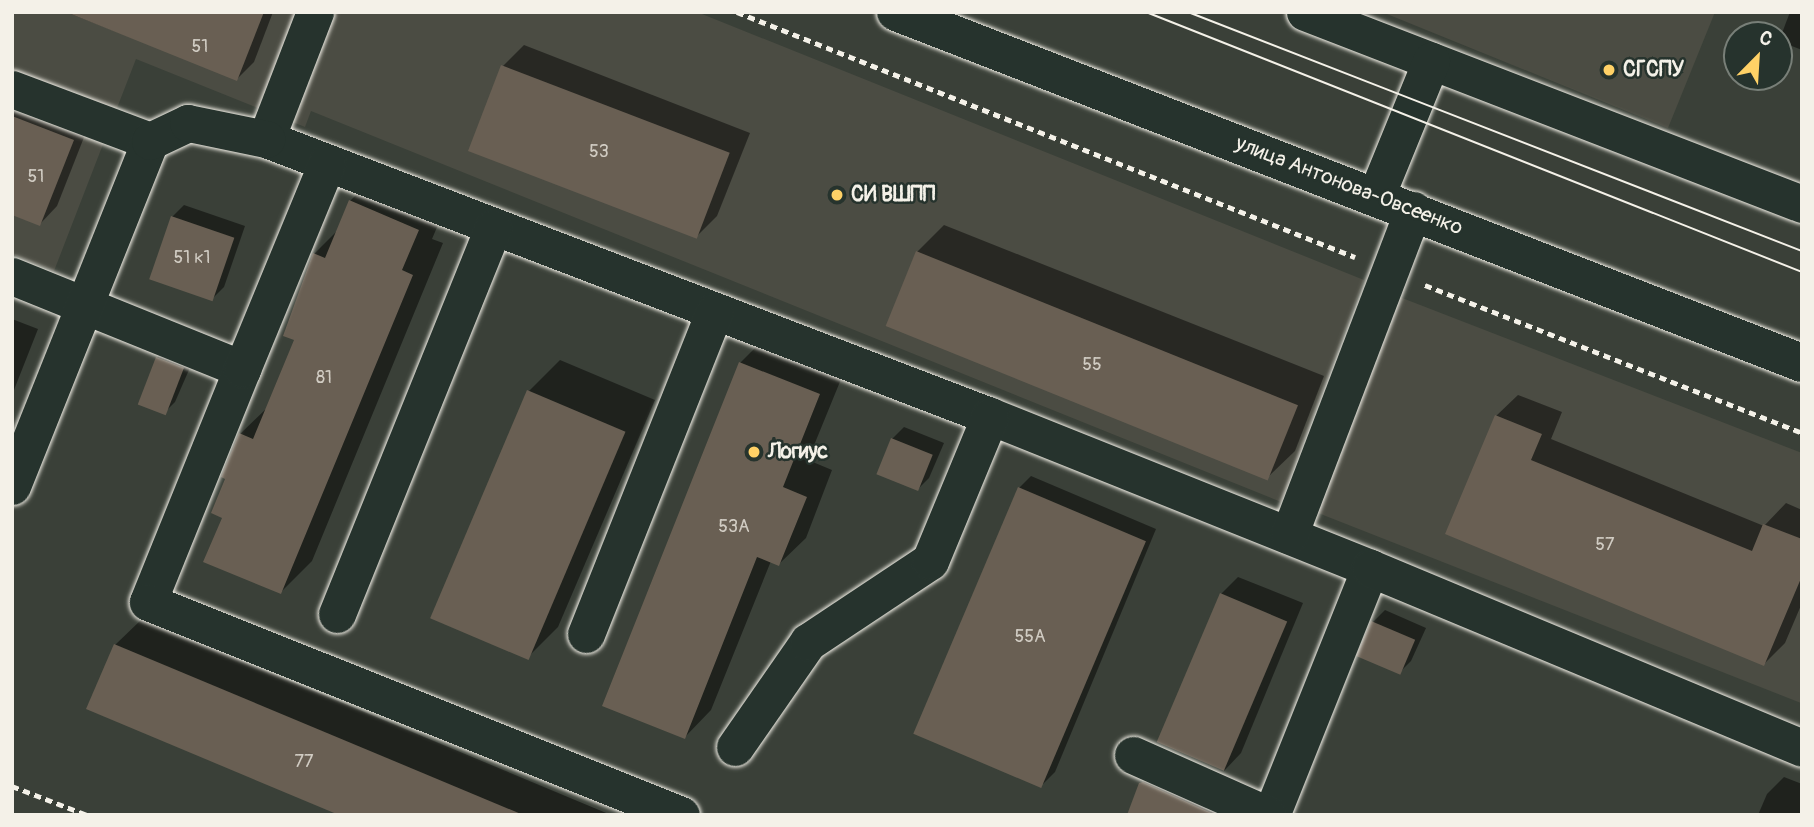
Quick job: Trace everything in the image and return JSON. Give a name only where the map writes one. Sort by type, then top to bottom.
[{"type":"main road","name":"улица Антонова-Овсеенко","points":[[896,12],[1413,210],[1802,363]]},
{"type":"street","points":[[265,138],[315,12]]},
{"type":"street","points":[[1305,12],[1384,26],[1431,61],[1802,204]]},
{"type":"street","points":[[1376,196],[1431,61]]},
{"type":"street","points":[[12,89],[150,141]]},
{"type":"street","points":[[12,486],[150,141],[188,123],[265,138],[493,228],[990,416],[1370,568],[1802,748]]},
{"type":"street","points":[[327,163],[148,602],[681,815]]},
{"type":"street","points":[[1289,535],[1413,210]]},
{"type":"street","points":[[337,614],[493,228]]},
{"type":"street","points":[[12,276],[242,369]]},
{"type":"street","points":[[586,634],[714,312]]},
{"type":"street","points":[[735,747],[808,642],[930,561],[990,416]]},
{"type":"street","points":[[1133,755],[1270,815],[1370,568]]},
{"type":"path","points":[[737,12],[1802,433]]},
{"type":"path","points":[[12,786],[87,815]]},
{"type":"shaded area","name":"СИ ВШПП","points":[[12,12],[697,12],[1364,280],[1281,502],[311,111],[305,127],[136,59],[54,271],[12,254]]},
{"type":"shaded area","name":"СГСПУ","points":[[1382,12],[1715,12],[1668,128]]},
{"type":"shaded area","points":[[1397,296],[1802,453],[1801,703],[1313,511]]},
{"type":"building","points":[[66,12],[264,12],[237,81]]},
{"type":"building","points":[[501,65],[730,153],[697,239],[468,151]]},
{"type":"building","points":[[12,116],[74,140],[40,226],[12,215]]},
{"type":"building","points":[[349,200],[419,230],[402,270],[413,275],[281,594],[203,562],[222,518],[211,513],[225,479],[221,477],[239,433],[253,439],[294,340],[283,336],[313,253],[325,258]]},
{"type":"building","points":[[171,216],[234,238],[213,301],[149,279]]},
{"type":"building","points":[[916,251],[1298,405],[1268,480],[886,326]]},
{"type":"building","points":[[156,357],[184,368],[166,415],[138,405]]},
{"type":"building","points":[[739,362],[820,394],[783,487],[807,497],[779,566],[757,557],[685,739],[602,706]]},
{"type":"building","points":[[527,390],[625,432],[529,660],[430,618]]},
{"type":"building","points":[[1495,415],[1542,434],[1531,460],[1752,551],[1763,524],[1802,539],[1802,576],[1764,666],[1445,534]]},
{"type":"building","points":[[891,438],[933,455],[918,491],[876,474]]},
{"type":"building","points":[[1018,487],[1146,541],[1041,788],[913,734]]},
{"type":"building","points":[[1220,593],[1287,622],[1224,771],[1157,742]]},
{"type":"building","points":[[1371,621],[1415,640],[1400,675],[1356,656]]},
{"type":"building","points":[[114,644],[521,814],[339,815],[86,709]]},
{"type":"building","points":[[1143,782],[1216,815],[1127,815],[1139,783]]},
{"type":"tram line","points":[[1146,12],[1802,272]]},
{"type":"tram line","points":[[1188,12],[1802,251]]},
{"type":"place","name":"СГСПУ","points":[[1609,70]]},
{"type":"place","name":"СИ ВШПП","points":[[837,195]]},
{"type":"place","name":"Логиус","points":[[754,452]]}]
